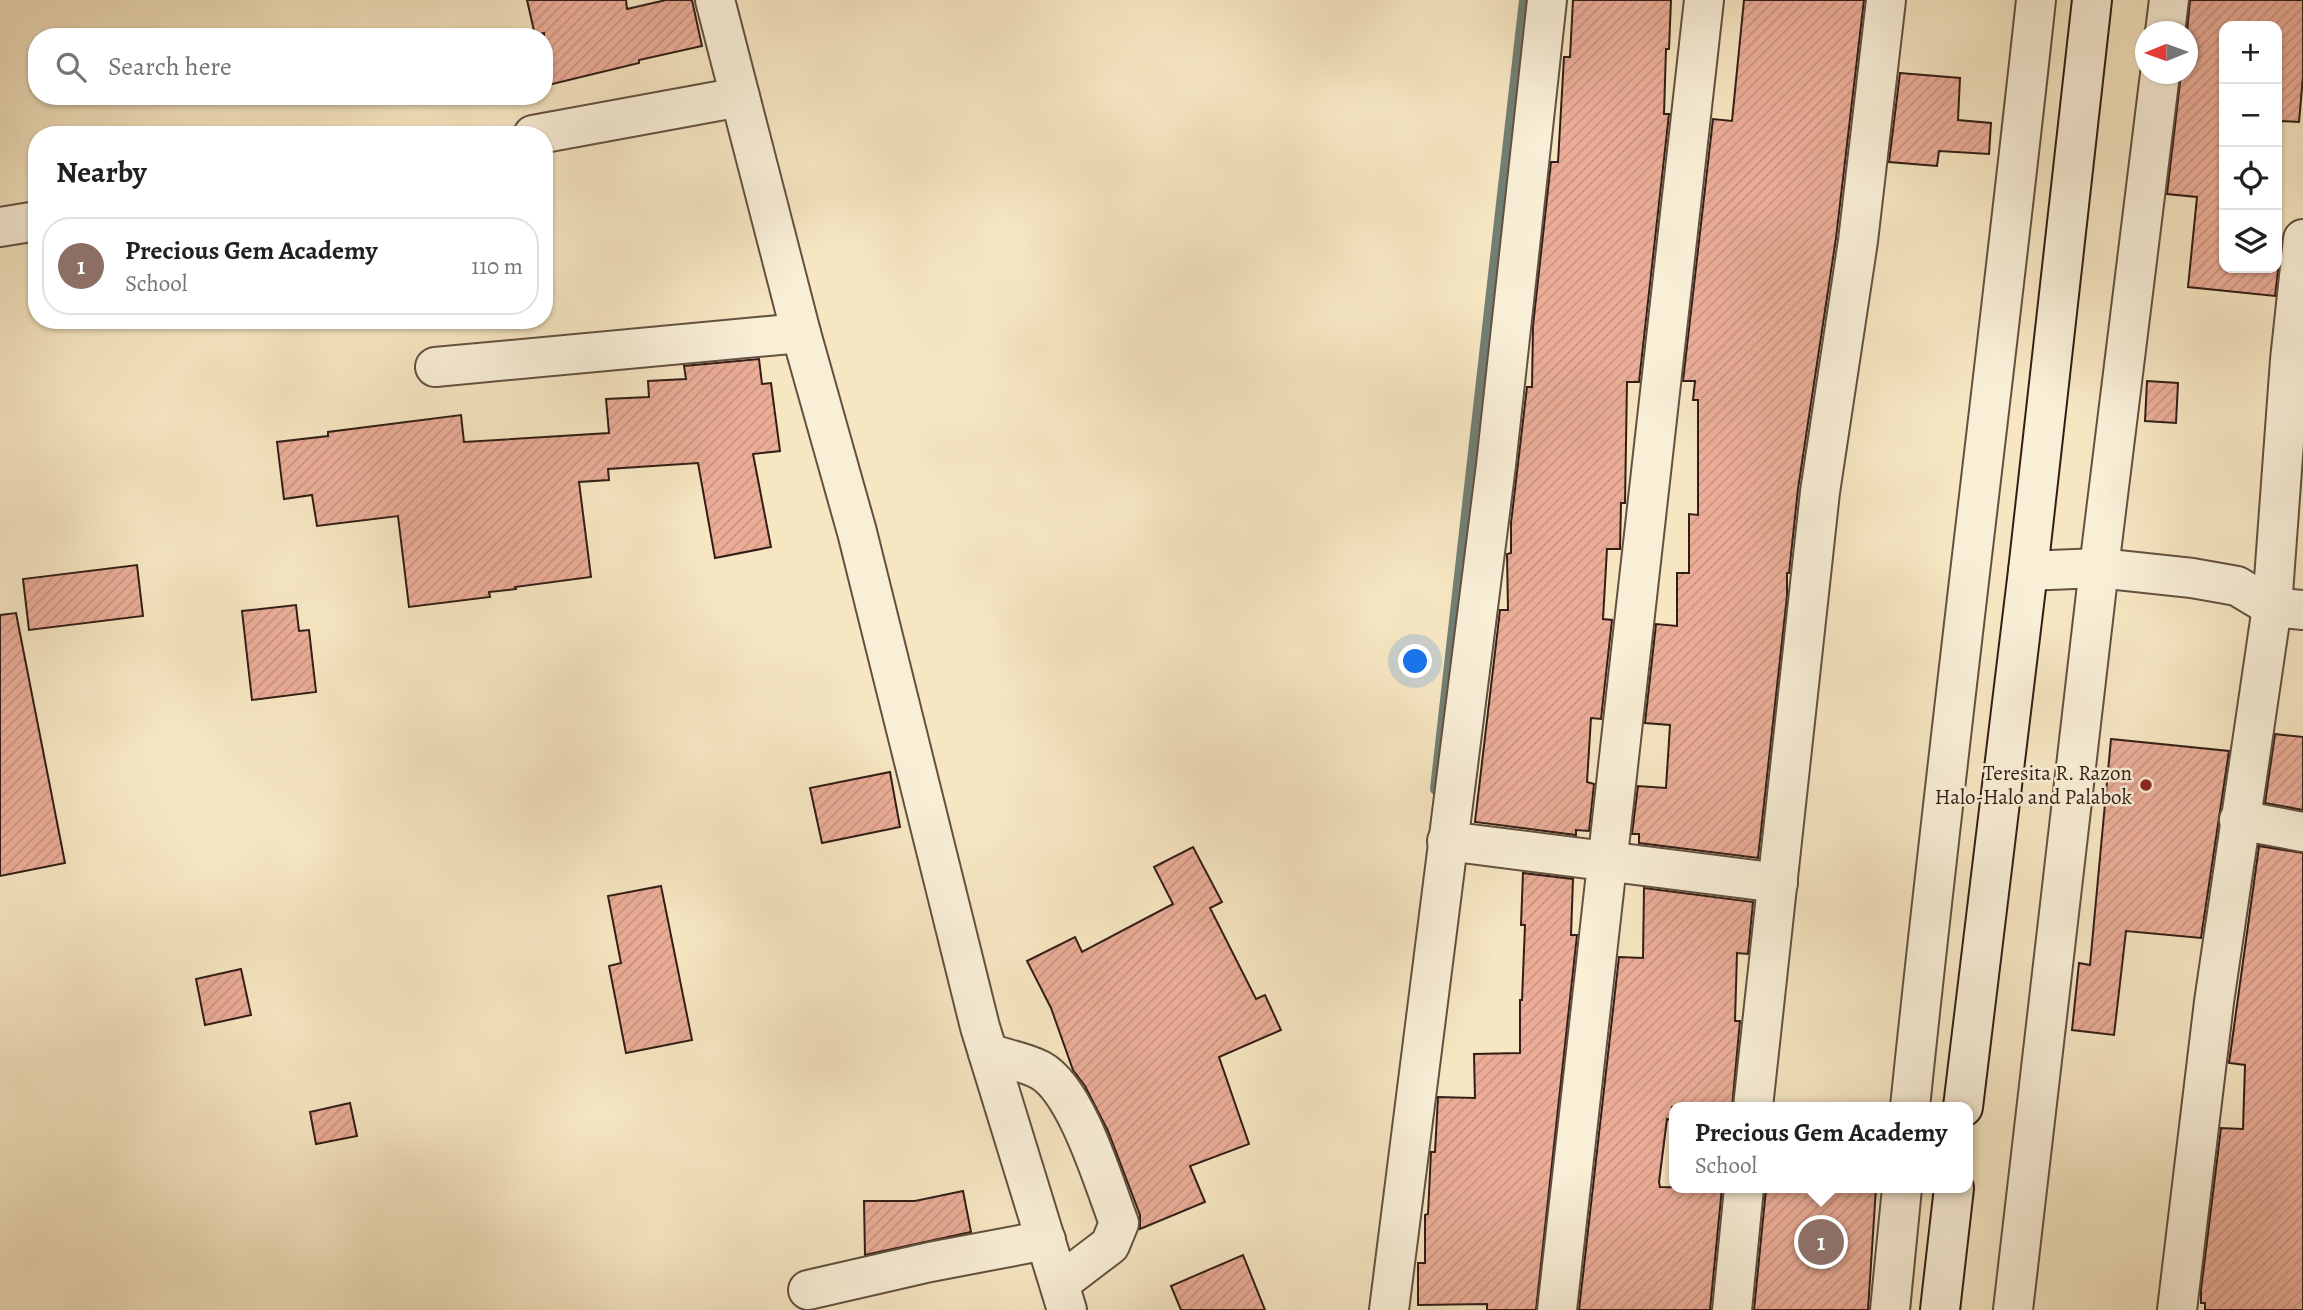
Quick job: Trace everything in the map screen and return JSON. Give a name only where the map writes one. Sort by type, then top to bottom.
[{"type":"street","points":[[715,0],[801,334],[857,532],[988,1053],[1063,1297]]},
{"type":"street","points":[[1390,1310],[1496,465],[1547,0]]},
{"type":"street","points":[[1558,1310],[1703,0]]},
{"type":"street","points":[[1754,1102],[1820,492],[1858,241],[1885,0]]},
{"type":"street","points":[[1911,1102],[2036,0]]},
{"type":"street","points":[[1964,1102],[2028,571],[2092,0]]},
{"type":"street","points":[[2166,21],[2169,0]]},
{"type":"street","points":[[2013,1310],[2099,568],[2159,84]]},
{"type":"street","points":[[553,131],[740,97]]},
{"type":"street","points":[[0,227],[28,222]]},
{"type":"street","points":[[2178,1310],[2214,1002],[2239,820],[2288,609],[2303,239]]},
{"type":"street","points":[[435,367],[801,334]]},
{"type":"street","points":[[2028,571],[2099,568],[2192,578],[2237,586],[2288,609]]},
{"type":"street","points":[[2239,820],[2303,832]]},
{"type":"street","points":[[1447,841],[1778,883]]},
{"type":"street","points":[[988,1053],[1041,1071],[1058,1086],[1089,1142],[1119,1223],[1110,1245],[1063,1297]]},
{"type":"street","points":[[1732,1310],[1744,1193]]},
{"type":"street","points":[[1890,1310],[1902,1193]]},
{"type":"street","points":[[1940,1310],[1953,1193]]},
{"type":"street","points":[[808,1290],[930,1262],[1046,1240]]},
{"type":"building","points":[[527,0],[626,0],[627,9],[666,0],[692,0],[702,46],[553,84],[553,28],[533,28]]},
{"type":"building","points":[[1573,0],[1671,0],[1664,114],[1669,114],[1639,382],[1627,382],[1625,503],[1621,503],[1620,549],[1607,549],[1603,619],[1612,620],[1601,719],[1591,718],[1587,782],[1594,784],[1589,831],[1576,830],[1576,835],[1475,822],[1500,610],[1508,610],[1507,554],[1511,553],[1511,523],[1527,387],[1532,387],[1533,326],[1551,162],[1558,162],[1564,57],[1570,57]]},
{"type":"building","points":[[1744,0],[1864,0],[1836,238],[1787,573],[1787,596],[1758,858],[1639,843],[1639,834],[1632,834],[1638,786],[1666,788],[1670,725],[1645,723],[1656,624],[1677,626],[1677,573],[1689,573],[1689,514],[1698,515],[1698,400],[1693,400],[1695,381],[1683,381],[1713,119],[1732,121]]},
{"type":"building","points":[[2190,0],[2303,0],[2303,76],[2299,122],[2282,121],[2282,21],[2219,21],[2219,273],[2278,273],[2275,296],[2188,287],[2197,197],[2167,194],[2180,84],[2198,84],[2198,21],[2188,21]]},
{"type":"building","points":[[1900,73],[1960,78],[1958,120],[1991,123],[1989,154],[1939,151],[1937,166],[1889,162]]},
{"type":"building","points":[[759,359],[762,384],[771,383],[780,451],[753,454],[771,547],[715,558],[698,463],[608,469],[609,480],[579,482],[591,577],[489,592],[490,597],[409,607],[398,516],[317,526],[312,495],[284,499],[277,442],[328,436],[328,432],[461,415],[464,442],[609,433],[606,399],[649,397],[648,381],[686,379],[684,366]]},
{"type":"building","points":[[2147,381],[2178,383],[2176,423],[2145,421]]},
{"type":"building","points":[[137,565],[143,616],[29,630],[23,579]]},
{"type":"building","points":[[296,605],[299,631],[309,630],[316,692],[252,700],[242,611]]},
{"type":"building","points":[[16,613],[65,863],[0,876],[0,615]]},
{"type":"building","points":[[2275,734],[2303,737],[2303,810],[2265,803]]},
{"type":"building","points":[[2111,739],[2229,751],[2201,938],[2126,931],[2114,1035],[2072,1030],[2079,963],[2090,965]]},
{"type":"building","points":[[890,772],[900,827],[822,843],[810,788]]},
{"type":"building","points":[[2259,846],[2303,853],[2303,1310],[2205,1310],[2205,1303],[2201,1303],[2201,1290],[2221,1128],[2243,1129],[2245,1065],[2229,1063]]},
{"type":"building","points":[[1193,847],[1222,902],[1210,908],[1256,999],[1265,995],[1281,1030],[1219,1057],[1249,1144],[1190,1166],[1205,1202],[1140,1229],[1140,1215],[1108,1131],[1085,1086],[1073,1070],[1051,1008],[1027,961],[1075,937],[1082,952],[1173,904],[1154,867]]},
{"type":"building","points":[[1523,873],[1573,879],[1571,935],[1577,935],[1536,1310],[1487,1310],[1487,1304],[1418,1305],[1418,1263],[1425,1263],[1425,1215],[1428,1214],[1431,1152],[1435,1152],[1438,1097],[1475,1098],[1474,1054],[1520,1053],[1525,925],[1521,925]]},
{"type":"building","points":[[661,886],[692,1040],[626,1053],[609,966],[621,963],[608,896]]},
{"type":"building","points":[[1644,888],[1753,902],[1748,954],[1737,953],[1735,1021],[1740,1021],[1732,1102],[1669,1102],[1669,1120],[1659,1182],[1660,1187],[1669,1187],[1669,1193],[1722,1193],[1710,1310],[1579,1310],[1619,957],[1643,958]]},
{"type":"building","points":[[241,969],[251,1015],[205,1025],[196,979]]},
{"type":"building","points":[[350,1103],[357,1136],[316,1144],[310,1112]]},
{"type":"building","points":[[963,1191],[971,1232],[865,1255],[864,1201],[915,1201]]},
{"type":"building","points":[[1766,1193],[1876,1193],[1868,1310],[1754,1310]]},
{"type":"building","points":[[1243,1255],[1265,1310],[1181,1310],[1171,1286]]},
{"type":"waterway","points":[[1436,789],[1525,0]]},
{"type":"place","name":"Teresita R. Razon Halo-Halo and Palabok","points":[[2146,785]]},
{"type":"place","name":"Precious Gem Academy","points":[[1821,1242]]}]
